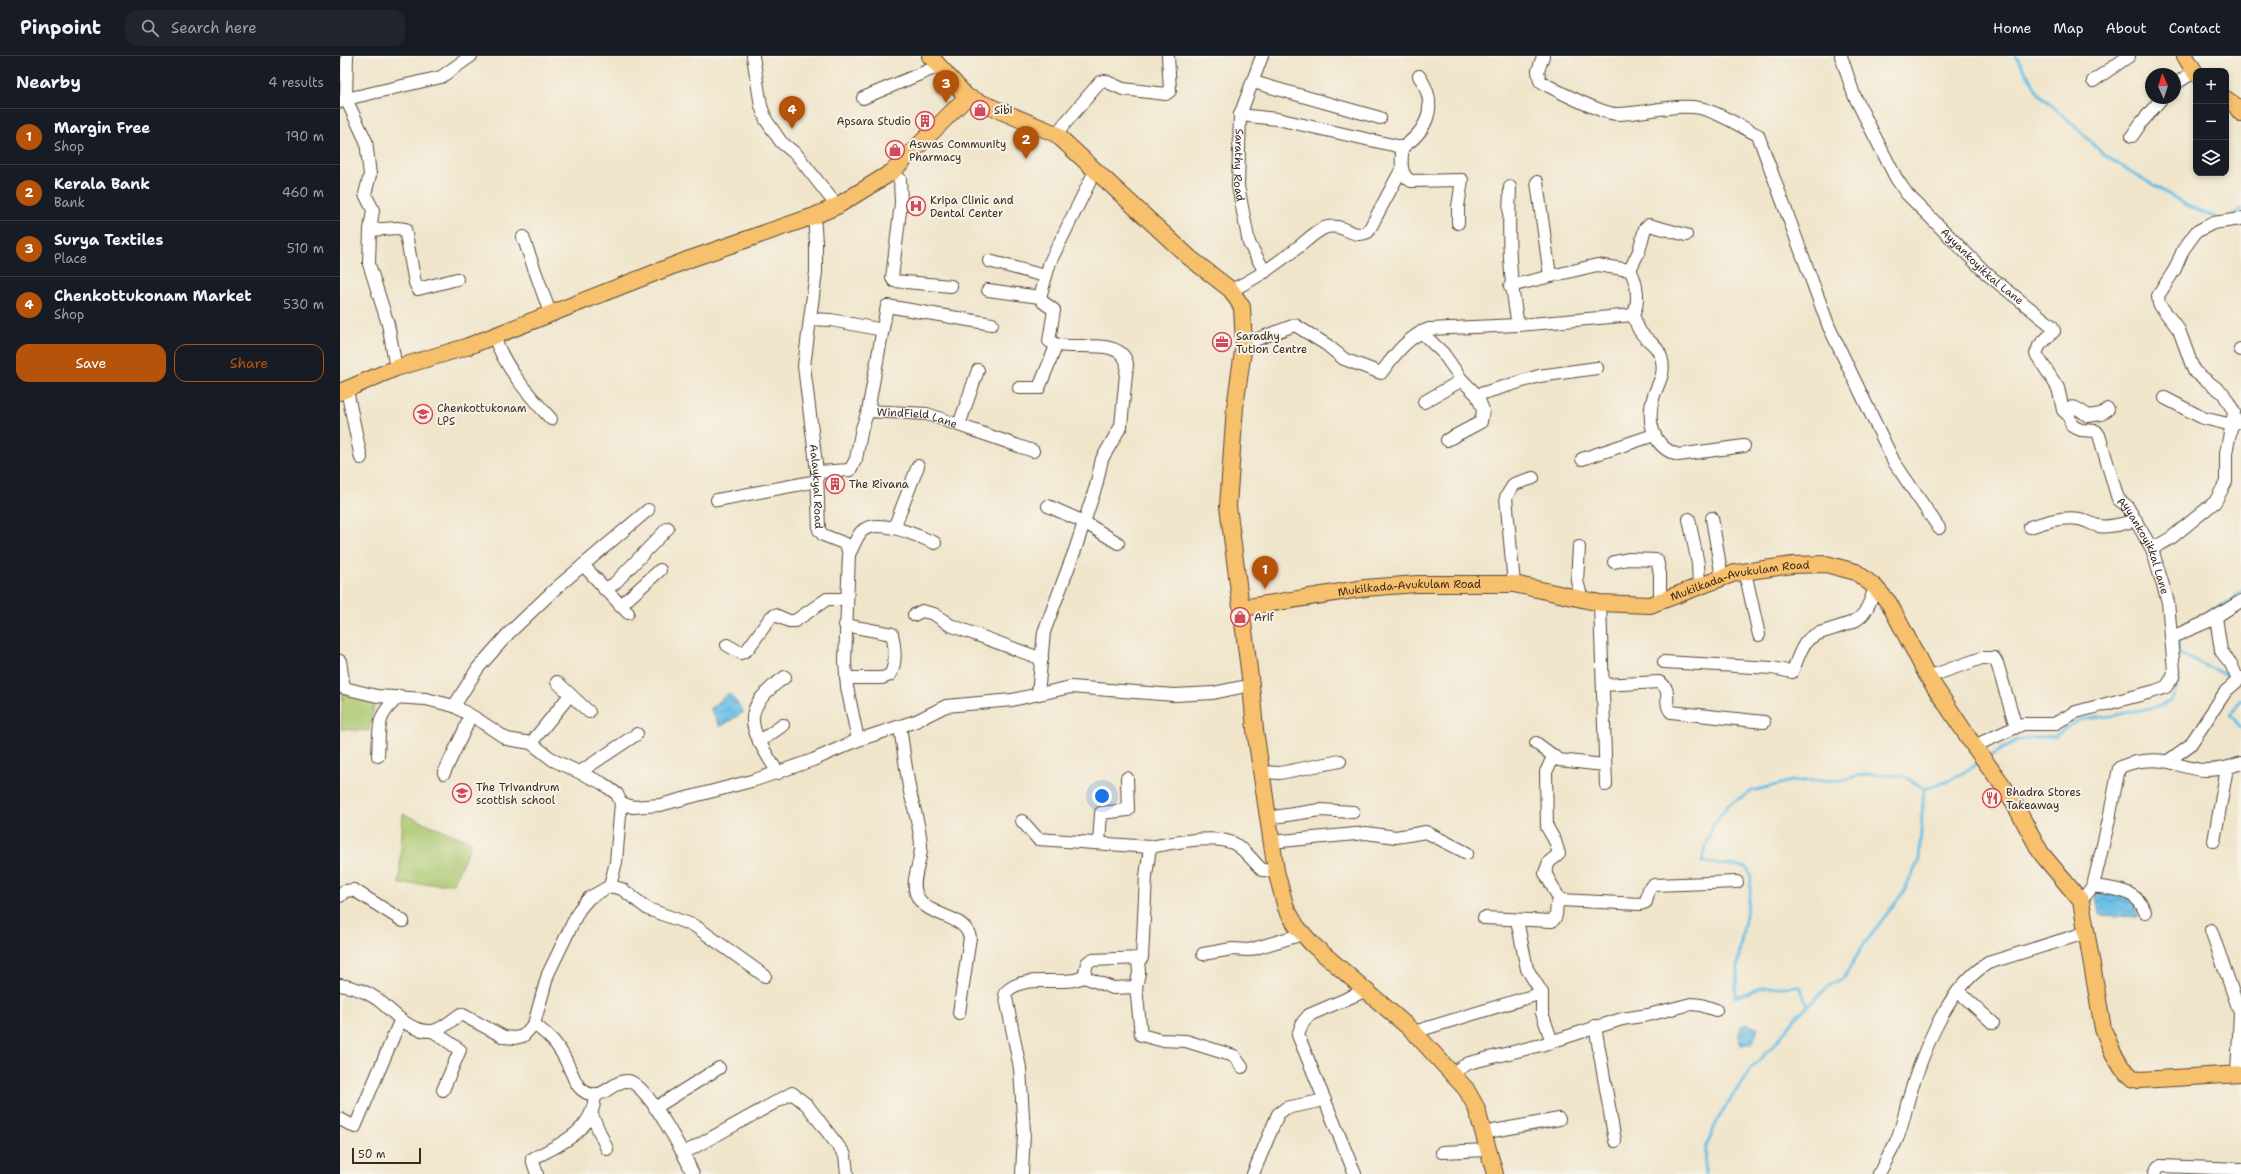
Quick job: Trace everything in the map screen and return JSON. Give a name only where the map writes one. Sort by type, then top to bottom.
[{"type":"main road","points":[[2185,56],[2193,70]]},
{"type":"main road","points":[[934,60],[967,97],[1056,134],[1190,258],[1231,290],[1242,307],[1244,344],[1234,407],[1228,506],[1242,608],[1267,818],[1276,872],[1286,908],[1303,934],[1312,944],[1414,1032],[1466,1089],[1476,1107],[1495,1174]]},
{"type":"main road","points":[[344,391],[396,368],[466,347],[733,242],[814,216],[837,206],[892,172],[967,97]]},
{"type":"main road","points":[[2229,101],[2236,106],[2241,113]]},
{"type":"main road","name":"Mukilkada-Avukulam Road","points":[[1242,608],[1392,584],[1514,584],[1600,603],[1650,605],[1699,586],[1744,572],[1793,565],[1826,564],[1856,572],[1875,587],[1889,603],[1928,677],[2009,794],[2041,853],[2076,895]]},
{"type":"main road","points":[[2076,895],[2101,1008],[2103,1029],[2113,1053],[2128,1074],[2140,1080],[2239,1074]]},
{"type":"street","points":[[347,56],[343,100],[366,142],[370,175],[365,194],[373,210],[370,230],[369,264],[388,324],[396,368]]},
{"type":"street","points":[[343,100],[441,77],[470,56]]},
{"type":"street","points":[[753,56],[761,106],[766,120],[781,142],[797,155],[837,206]]},
{"type":"street","points":[[1056,134],[1100,82],[1105,81],[1123,89],[1166,94],[1170,91],[1168,56]]},
{"type":"street","name":"Sarathy Road","points":[[1262,56],[1240,115],[1238,186],[1248,243],[1265,272]]},
{"type":"street","points":[[1543,56],[1538,71],[1540,81],[1571,98],[1617,115],[1662,109],[1700,108],[1725,117],[1758,135],[1830,327],[1894,462],[1939,528]]},
{"type":"street","name":"Ayyankoyikkal Lane","points":[[1841,56],[1854,95],[1896,178],[1908,194],[1987,274],[2052,326],[2054,331],[2052,336],[2039,346],[2036,354],[2058,388],[2063,410],[2076,429],[2097,433],[2118,499],[2127,506],[2156,547],[2168,602],[2175,637],[2173,677],[2166,687],[2126,700],[2076,712],[2054,724],[2023,724],[2016,727],[1982,756]]},
{"type":"street","points":[[2093,81],[2129,56]]},
{"type":"street","points":[[863,98],[934,60]]},
{"type":"street","points":[[2181,81],[2193,74]]},
{"type":"street","points":[[1400,149],[1408,144],[1424,127],[1429,110],[1430,100],[1419,76]]},
{"type":"street","points":[[1253,82],[1270,85],[1322,103],[1380,118]]},
{"type":"street","points":[[2132,136],[2157,104]]},
{"type":"street","points":[[1240,115],[1277,119],[1390,143],[1400,149]]},
{"type":"street","points":[[1400,149],[1401,170],[1406,178],[1411,181],[1462,180],[1458,207],[1458,223]]},
{"type":"street","points":[[1231,290],[1265,272],[1323,229],[1341,226],[1354,234],[1362,235],[1368,232],[1401,170]]},
{"type":"street","points":[[1040,297],[1045,276],[1095,171]]},
{"type":"street","points":[[892,172],[900,179],[901,203],[892,278],[894,281],[951,286]]},
{"type":"street","points":[[1538,182],[1550,276]]},
{"type":"street","points":[[1510,187],[1508,227],[1510,286],[1518,325]]},
{"type":"street","name":"Aalaykyal Road","points":[[814,216],[816,272],[804,366],[817,476],[819,530],[823,535],[850,547]]},
{"type":"street","points":[[2156,547],[2189,525],[2215,502],[2226,482],[2226,452],[2234,412],[2223,394],[2194,371],[2178,330],[2159,304],[2158,296],[2175,269],[2183,250],[2196,232],[2213,223],[2241,219]]},
{"type":"street","points":[[1630,270],[1639,251],[1645,228],[1649,225],[1686,235]]},
{"type":"street","points":[[370,230],[397,228],[405,229],[415,283],[418,289],[457,279]]},
{"type":"street","points":[[524,237],[550,313]]},
{"type":"street","points":[[989,260],[1045,276]]},
{"type":"street","points":[[1510,286],[1597,265],[1630,270],[1635,278],[1637,307],[1633,315],[1639,330],[1656,346],[1661,357],[1662,380],[1654,396],[1651,414],[1654,435],[1660,445],[1668,452],[1678,456],[1744,446]]},
{"type":"street","points":[[988,290],[1040,297],[1054,310],[1050,341],[1056,346],[1079,345],[1110,349],[1122,353],[1127,364],[1121,426],[1102,459],[1084,522],[1044,632],[1038,694]]},
{"type":"street","points":[[868,411],[887,306],[992,324]]},
{"type":"street","points":[[1244,344],[1295,325],[1327,345],[1344,359],[1381,373],[1395,355],[1421,332],[1429,329],[1518,325],[1633,315]]},
{"type":"street","points":[[810,319],[831,320],[883,330]]},
{"type":"street","points":[[1421,332],[1444,353],[1462,380],[1476,394],[1483,410],[1481,422],[1446,440]]},
{"type":"street","points":[[494,336],[498,348],[514,375],[551,419]]},
{"type":"street","points":[[1019,388],[1039,388],[1056,346]]},
{"type":"street","points":[[1476,394],[1539,376],[1597,368]]},
{"type":"street","points":[[959,425],[978,370]]},
{"type":"street","points":[[1424,402],[1462,380]]},
{"type":"street","points":[[344,391],[361,458]]},
{"type":"street","points":[[2165,398],[2204,418],[2233,423]]},
{"type":"street","points":[[2063,410],[2068,407],[2074,407],[2088,416],[2101,414],[2108,409]]},
{"type":"street","name":"WindField Lane","points":[[817,476],[850,470],[856,459],[862,428],[868,411],[927,414],[1033,451]]},
{"type":"street","points":[[1582,459],[1654,435]]},
{"type":"street","points":[[894,528],[918,466]]},
{"type":"street","points":[[717,500],[817,476]]},
{"type":"street","points":[[1514,584],[1506,497],[1514,484],[1533,478]]},
{"type":"street","points":[[1048,506],[1084,522],[1118,543]]},
{"type":"street","points":[[454,706],[478,668],[523,619],[583,565],[648,510]]},
{"type":"street","points":[[1712,518],[1722,578]]},
{"type":"street","points":[[1689,519],[1698,564],[1699,586]]},
{"type":"street","points":[[2030,527],[2050,521],[2066,519],[2079,519],[2099,526],[2113,526],[2136,520]]},
{"type":"street","points":[[858,740],[846,678],[845,625],[850,547],[861,532],[873,526],[894,528],[935,543]]},
{"type":"street","points":[[604,588],[614,584],[668,528]]},
{"type":"street","points":[[1579,547],[1577,581],[1582,599]]},
{"type":"street","points":[[1614,562],[1628,559],[1657,560],[1660,574],[1660,601]]},
{"type":"street","points":[[583,565],[624,610],[660,570]]},
{"type":"street","points":[[1744,572],[1760,636]]},
{"type":"street","points":[[1664,662],[1772,668],[1792,672],[1807,640],[1815,635],[1850,624],[1862,617],[1869,608],[1875,587]]},
{"type":"street","points":[[727,645],[742,654],[747,650],[775,615],[789,621],[795,621],[827,599],[847,599]]},
{"type":"street","points":[[2175,637],[2216,617],[2241,601]]},
{"type":"street","points":[[1600,603],[1604,765],[1606,785]]},
{"type":"street","points":[[914,615],[922,612],[934,614],[950,625],[1042,659]]},
{"type":"street","points":[[2168,761],[2190,745],[2226,691],[2240,679],[2222,651],[2216,617]]},
{"type":"street","points":[[845,625],[892,634],[895,646],[894,666],[890,675],[882,678],[846,678]]},
{"type":"street","points":[[1928,677],[1982,658],[1994,658],[1997,663],[2016,727]]},
{"type":"street","points":[[340,661],[344,688],[377,696],[400,696],[426,699],[454,706],[507,739],[531,743],[553,760],[602,783],[617,794],[621,803],[616,862],[610,886]]},
{"type":"street","points":[[778,773],[752,728],[754,711],[763,694],[785,677]]},
{"type":"street","points":[[557,682],[589,712]]},
{"type":"street","points":[[1603,685],[1659,682],[1665,685],[1667,691],[1668,709],[1671,712],[1764,722]]},
{"type":"street","points":[[621,803],[633,807],[660,805],[778,773],[813,760],[858,740],[916,721],[946,706],[1012,700],[1071,687],[1174,695],[1213,693],[1251,685]]},
{"type":"street","points":[[531,743],[570,695]]},
{"type":"street","points":[[378,756],[381,716],[386,707],[400,696]]},
{"type":"street","points":[[444,773],[470,715]]},
{"type":"street","points":[[759,742],[783,726]]},
{"type":"street","points":[[900,726],[921,846],[916,878],[916,892],[919,900],[926,906],[964,924],[968,929],[970,937],[959,1013]]},
{"type":"street","points":[[580,772],[638,734]]},
{"type":"street","points":[[1536,743],[1553,757],[1566,762],[1604,765]]},
{"type":"street","points":[[1553,757],[1546,772],[1547,826],[1555,841],[1558,854],[1549,862],[1545,873],[1560,900]]},
{"type":"street","points":[[1261,772],[1280,773],[1340,761]]},
{"type":"street","points":[[2093,886],[2108,824],[2118,768],[2125,764],[2168,761],[2186,767],[2205,770],[2228,768],[2241,763]]},
{"type":"street","points":[[2214,841],[2228,768]]},
{"type":"street","points":[[1099,843],[1100,813],[1128,810],[1127,778]]},
{"type":"street","points":[[1267,818],[1320,810],[1353,812]]},
{"type":"street","points":[[1022,821],[1038,839],[1150,847],[1217,839],[1233,843],[1262,870],[1276,872]]},
{"type":"street","points":[[1271,842],[1366,833],[1396,837],[1426,832],[1467,853]]},
{"type":"street","points":[[1084,977],[1088,963],[1091,960],[1142,958],[1144,954],[1146,876],[1150,847]]},
{"type":"street","points":[[1560,900],[1640,904],[1646,902],[1648,889],[1654,885],[1737,882]]},
{"type":"street","points":[[433,1031],[443,1027],[462,1014],[504,1037],[515,1038],[523,1036],[534,1024],[548,974],[576,916],[589,898],[610,886],[622,889],[648,909],[695,926],[765,976]]},
{"type":"street","points":[[2076,895],[2093,886],[2128,892],[2142,902],[2145,912]]},
{"type":"street","points":[[340,896],[345,891],[354,890],[403,921]]},
{"type":"street","points":[[1484,918],[1552,921],[1556,917],[1557,904],[1560,900]]},
{"type":"street","points":[[1517,920],[1527,969],[1542,993],[1542,1013],[1552,1042]]},
{"type":"street","points":[[2211,930],[2240,1013],[2239,1074]]},
{"type":"street","points":[[1879,1174],[1897,1138],[1922,1060],[1937,1027],[1958,991],[1976,970],[1988,963],[2085,933]]},
{"type":"street","points":[[1203,954],[1232,949],[1249,950],[1303,934]]},
{"type":"street","points":[[1138,959],[1139,974],[1136,987],[1141,1035],[1160,1040],[1186,1042],[1234,1056],[1242,1067]]},
{"type":"street","points":[[1022,1174],[1024,1132],[1020,1068],[1005,992],[1012,985],[1025,981],[1075,981],[1084,977],[1113,988],[1136,987]]},
{"type":"street","points":[[340,985],[365,991],[377,999],[400,1021],[419,1029],[433,1031],[460,1050],[443,1090]]},
{"type":"street","points":[[1355,1174],[1298,1036],[1303,1022],[1309,1015],[1367,990]]},
{"type":"street","points":[[1958,991],[1992,1024]]},
{"type":"street","points":[[1414,1032],[1542,993]]},
{"type":"street","points":[[1452,1073],[1469,1063],[1552,1042],[1595,1026],[1691,1004],[1701,1005],[1716,1010]]},
{"type":"street","points":[[340,1119],[355,1127],[400,1021]]},
{"type":"street","points":[[534,1024],[552,1037],[581,1089],[595,1094],[608,1091],[621,1082],[629,1081],[637,1085],[646,1094],[684,1154],[693,1174]]},
{"type":"street","points":[[1595,1026],[1614,1141]]},
{"type":"street","points":[[655,1108],[719,1068]]},
{"type":"street","points":[[684,1154],[782,1097],[792,1093],[807,1105],[845,1155],[847,1174]]},
{"type":"street","points":[[595,1094],[592,1114],[606,1149]]},
{"type":"street","points":[[1253,1174],[1278,1114],[1286,1108],[1325,1100]]},
{"type":"street","points":[[538,1174],[532,1159],[576,1133],[592,1114]]},
{"type":"street","points":[[1483,1134],[1559,1119]]},
{"type":"street","points":[[1442,1152],[1488,1150]]},
{"type":"street","points":[[2154,1174],[2158,1167],[2161,1166],[2241,1169]]},
{"type":"green space","points":[[343,693],[375,702],[369,731],[341,729]]},
{"type":"green space","points":[[403,814],[472,842],[453,884],[399,884]]},
{"type":"water","points":[[729,693],[744,712],[720,727],[710,708]]},
{"type":"water","points":[[2095,888],[2130,898],[2136,902],[2138,917],[2099,915]]},
{"type":"water","points":[[1746,1024],[1758,1028],[1752,1045],[1741,1045],[1738,1038],[1741,1026]]},
{"type":"waterway","points":[[2016,56],[2039,94],[2073,124],[2105,156],[2188,206],[2216,218]]},
{"type":"waterway","points":[[2230,216],[2241,209]]},
{"type":"waterway","points":[[2182,625],[2231,601],[2241,591]]},
{"type":"waterway","points":[[2178,638],[2179,657]]},
{"type":"waterway","points":[[2179,654],[2231,677]]},
{"type":"waterway","points":[[1988,758],[2017,740],[2055,736],[2079,720],[2111,716],[2160,706],[2170,701],[2175,694],[2179,676]]},
{"type":"waterway","points":[[2241,699],[2231,715],[2241,728]]},
{"type":"waterway","points":[[1705,1174],[1706,1146],[1720,1115],[1752,1067],[1776,1043],[1796,1017],[1831,984],[1844,978],[1864,944],[1905,890],[1919,860],[1924,789],[1949,781],[1979,763]]},
{"type":"waterway","points":[[1807,1006],[1800,986],[1760,988],[1735,997],[1740,947],[1750,894],[1751,878],[1747,867],[1702,862],[1711,828],[1728,805],[1752,791],[1792,781],[1842,780],[1865,774],[1904,776],[1924,789]]},
{"type":"place","name":"Surya Textiles","points":[[946,103]]},
{"type":"place","name":"Sibi","points":[[980,110]]},
{"type":"place","name":"Apsara Studio","points":[[925,121]]},
{"type":"place","name":"Chenkottukonam Market","points":[[792,129]]},
{"type":"place","name":"Aswas Community Pharmacy","points":[[895,150]]},
{"type":"place","name":"Kerala Bank","points":[[1026,159]]},
{"type":"place","name":"Kripa Clinic and Dental Center","points":[[916,206]]},
{"type":"place","name":"Saradhy Tution Centre","points":[[1222,342]]},
{"type":"place","name":"Chenkottukonam LPS","points":[[423,414]]},
{"type":"place","name":"The Rivana","points":[[835,484]]},
{"type":"place","name":"Margin Free","points":[[1265,589]]},
{"type":"place","name":"Arif","points":[[1240,617]]},
{"type":"place","name":"The Trivandrum scottish school","points":[[462,793]]},
{"type":"place","name":"Bhadra Stores Takeaway","points":[[1992,798]]}]
